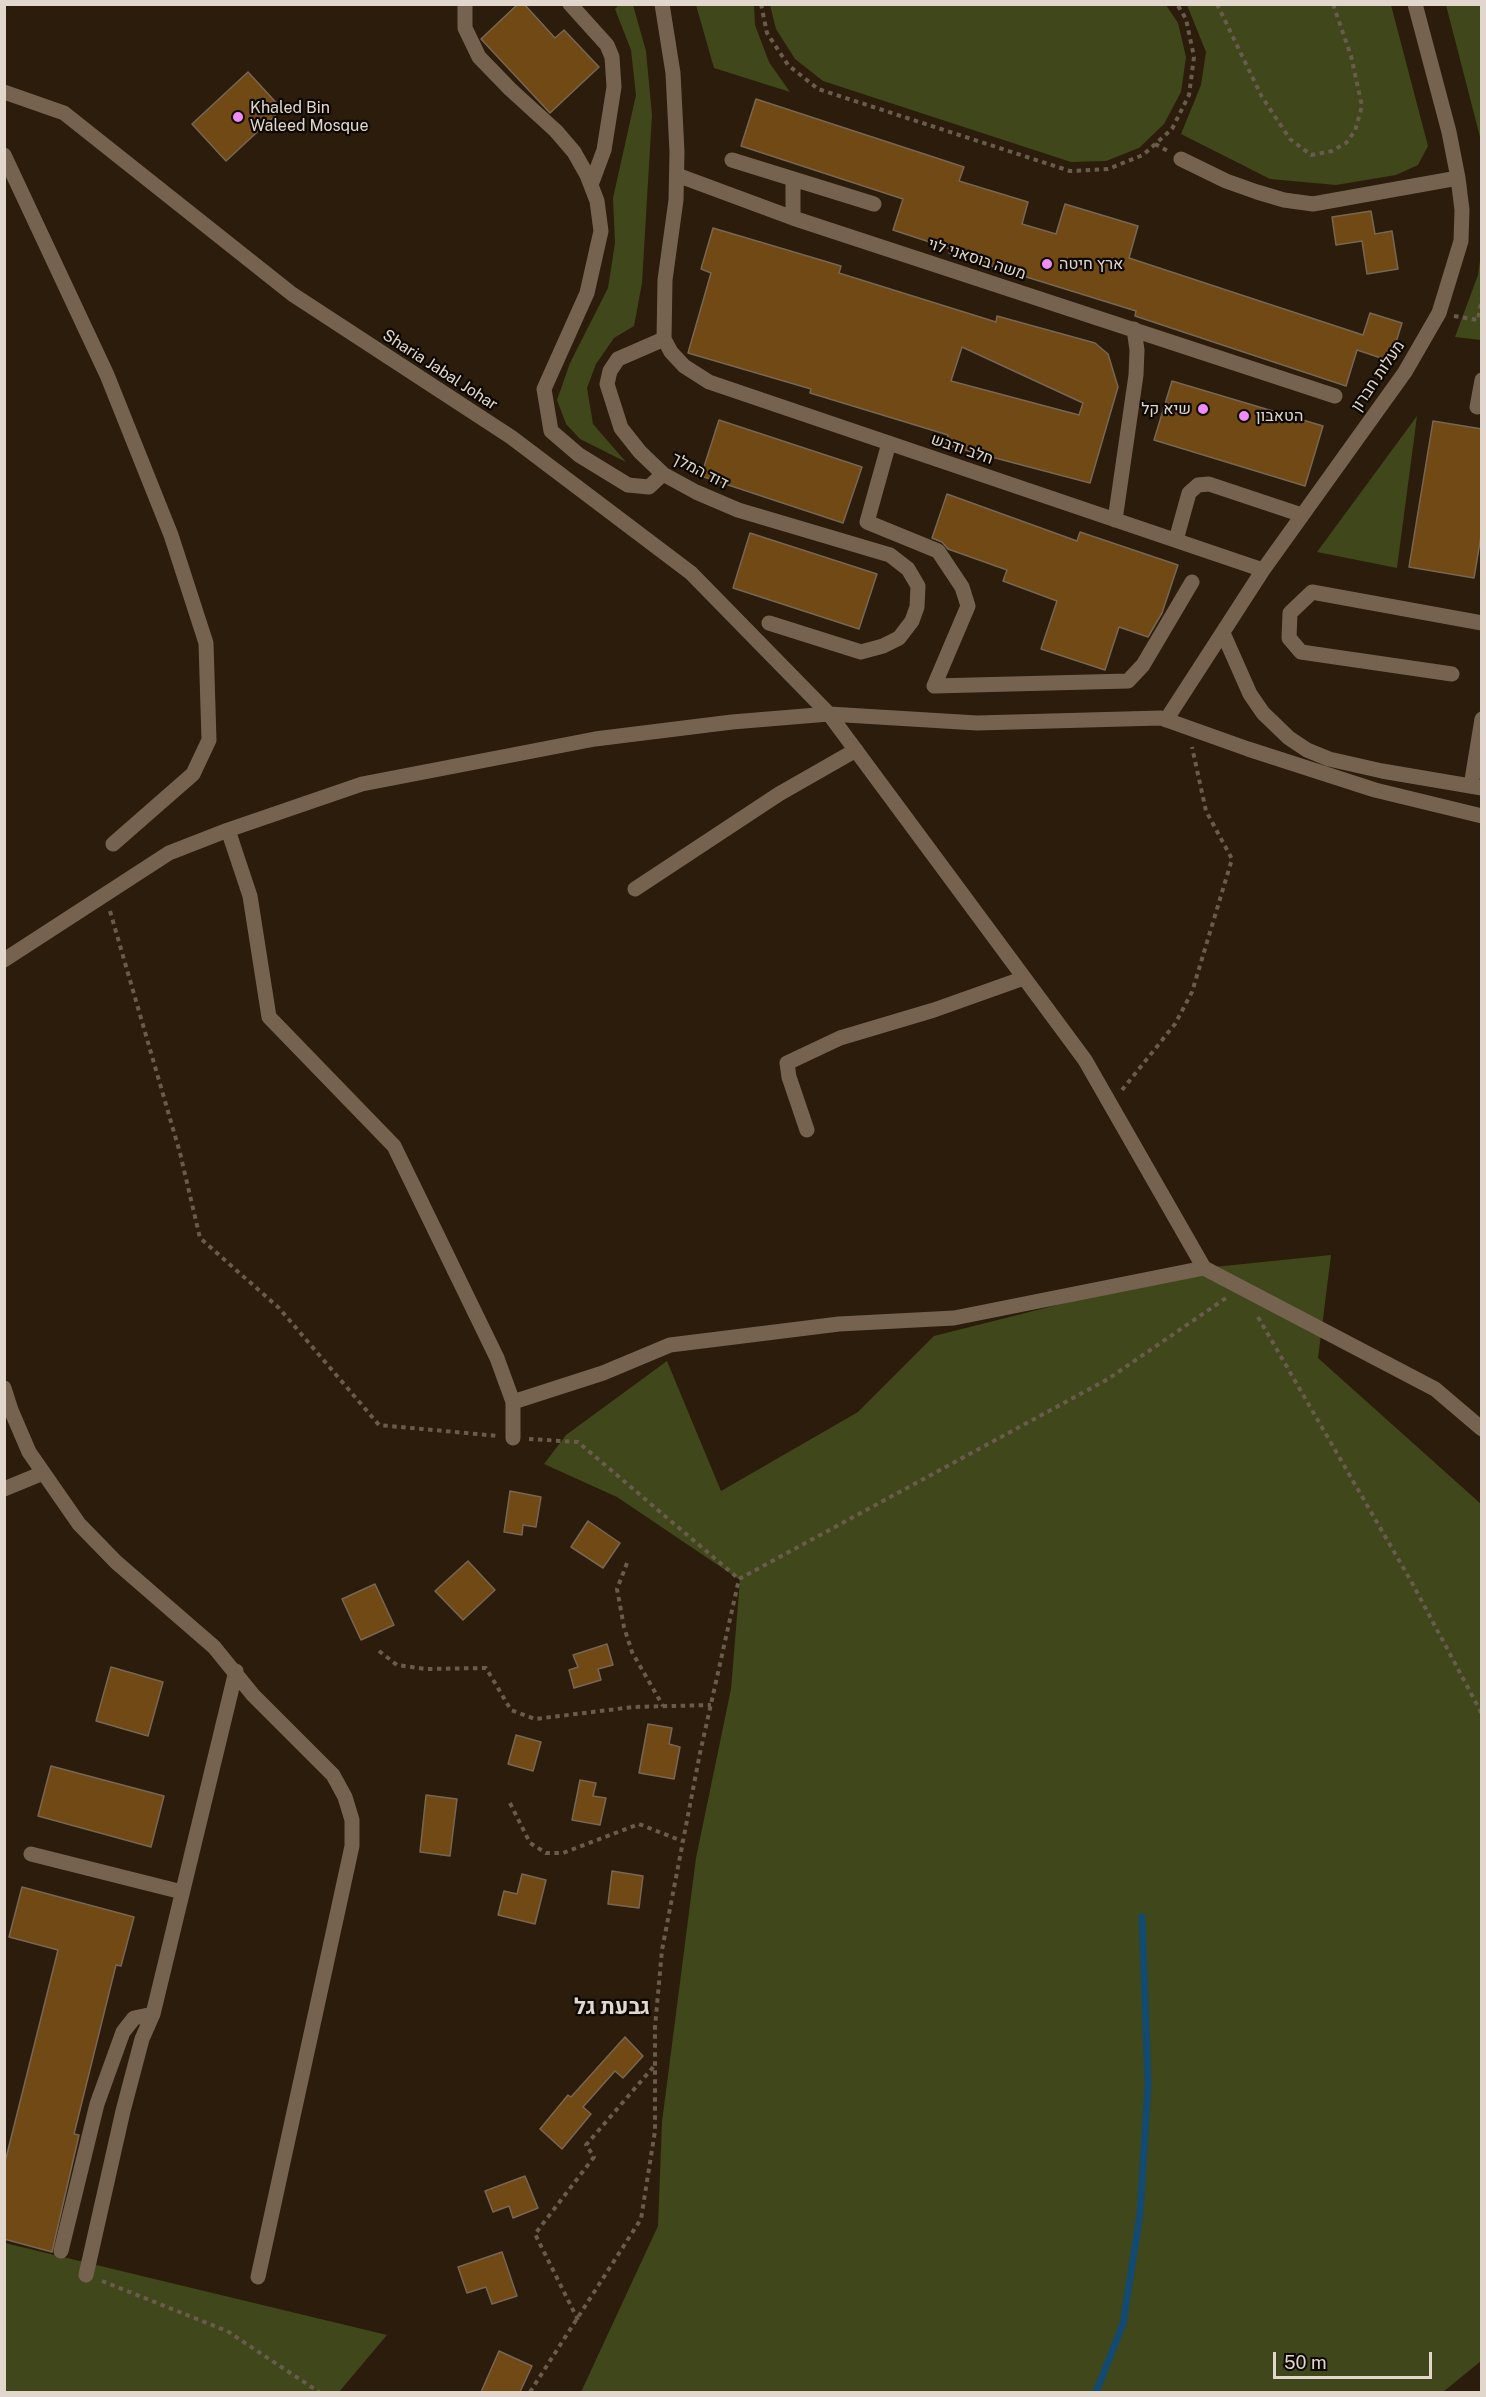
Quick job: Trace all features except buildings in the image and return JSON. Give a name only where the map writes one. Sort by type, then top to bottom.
[{"type":"street","points":[[570,4],[607,45],[612,57],[614,87],[604,150],[591,185]]},
{"type":"street","points":[[662,4],[673,73],[677,175],[676,200],[665,280],[664,339]]},
{"type":"street","name":"מעלות חברון","points":[[1166,720],[1263,570],[1405,372],[1439,314],[1461,241],[1462,210],[1449,132],[1414,4]]},
{"type":"street","points":[[469,7],[465,28],[479,57],[556,131],[574,152],[597,201],[601,231],[587,293],[544,389],[551,430],[579,455],[628,486],[649,486],[663,474]]},
{"type":"street","name":"Sharia Jabal Johar","points":[[4,92],[64,113],[291,294],[511,437],[699,581],[829,714],[1085,1060],[1204,1268]]},
{"type":"street","points":[[4,155],[107,375],[171,535],[206,643],[209,740],[194,774],[113,844]]},
{"type":"street","points":[[1181,159],[1226,182],[1284,200],[1313,204],[1458,178]]},
{"type":"street","points":[[732,160],[874,204]]},
{"type":"street","name":"משה בוסאני לוי","points":[[677,175],[793,218],[1335,396]]},
{"type":"street","points":[[793,218],[794,179]]},
{"type":"street","points":[[1115,520],[1136,375],[1137,350],[1134,329]]},
{"type":"street","name":"חלב ודבש","points":[[664,339],[671,352],[684,366],[709,382],[1263,570]]},
{"type":"street","name":"דוד המלך","points":[[664,339],[618,359],[610,371],[607,384],[621,428],[640,452],[663,474],[696,492],[738,510],[890,555],[908,569],[918,586],[917,607],[912,621],[899,638],[883,646],[861,652],[770,623]]},
{"type":"street","points":[[1477,407],[1482,380]]},
{"type":"street","points":[[890,443],[867,522],[938,551],[962,587],[968,606],[933,686],[1128,681],[1143,665],[1192,582]]},
{"type":"street","points":[[1176,540],[1189,493],[1198,485],[1209,484],[1302,515]]},
{"type":"street","points":[[1452,674],[1301,652],[1289,638],[1290,613],[1312,592],[1482,622]]},
{"type":"street","points":[[1223,633],[1250,694],[1263,713],[1289,738],[1307,750],[1329,759],[1382,771],[1476,787],[1482,719]]},
{"type":"street","points":[[4,960],[169,853],[362,784],[595,739],[732,722],[829,714],[977,723],[1161,718],[1375,790],[1482,816]]},
{"type":"street","points":[[634,889],[779,794],[856,750]]},
{"type":"street","points":[[228,830],[250,896],[269,1017],[394,1146],[497,1358],[513,1402],[513,1438]]},
{"type":"street","points":[[807,1130],[789,1077],[788,1062],[840,1038],[934,1010],[1024,978]]},
{"type":"street","points":[[513,1402],[603,1373],[670,1345],[839,1324],[954,1318],[1204,1268],[1435,1389],[1482,1429]]},
{"type":"street","points":[[4,1388],[29,1452],[79,1524],[116,1562],[214,1647],[236,1671],[253,1695],[333,1775],[345,1797],[352,1820],[352,1846],[258,2277]]},
{"type":"street","points":[[4,1489],[43,1473]]},
{"type":"street","points":[[86,2275],[135,2062],[153,2014],[236,1671]]},
{"type":"street","points":[[31,1854],[182,1892]]},
{"type":"street","points":[[61,2251],[97,2104],[123,2032],[134,2018],[153,2014]]},
{"type":"path","points":[[761,4],[767,33],[788,65],[818,89],[1070,171],[1108,169],[1143,155],[1172,129],[1190,95],[1194,57],[1186,20],[1177,4]]},
{"type":"path","points":[[1217,4],[1262,97],[1290,139],[1311,156],[1323,155],[1346,143],[1356,131],[1362,106],[1351,56],[1333,4]]},
{"type":"path","points":[[1439,314],[1478,320],[1482,297]]},
{"type":"path","points":[[1111,1105],[1175,1024],[1192,992],[1232,859],[1206,811],[1188,728]]},
{"type":"path","points":[[105,894],[180,1153],[200,1238],[279,1308],[379,1425],[578,1443],[739,1579]]},
{"type":"path","points":[[530,2392],[641,2219],[656,2131],[656,2028],[662,1950],[682,1840],[739,1579],[1108,1379],[1241,1287],[1411,1581],[1482,1714]]},
{"type":"path","points":[[627,1563],[617,1589],[624,1627],[632,1652],[663,1706]]},
{"type":"path","points":[[379,1651],[397,1665],[426,1669],[486,1668],[511,1710],[535,1719],[633,1707],[711,1705]]},
{"type":"path","points":[[510,1803],[530,1843],[546,1853],[563,1853],[639,1824],[682,1840]]},
{"type":"path","points":[[578,2320],[535,2234],[594,2157],[586,2145],[656,2065]]},
{"type":"path","points":[[86,2275],[227,2331],[319,2392]]},
{"type":"green space","points":[[619,5],[633,5],[646,51],[652,115],[642,283],[634,326],[614,338],[596,364],[587,388],[593,424],[626,462],[580,439],[566,424],[557,400],[570,363],[608,288],[615,243],[613,198],[636,95],[631,50],[615,9]]},
{"type":"green space","points":[[696,5],[754,5],[755,25],[769,62],[790,92],[714,68]]},
{"type":"green space","points":[[770,5],[1166,5],[1178,23],[1186,57],[1181,92],[1164,124],[1139,148],[1106,161],[1071,162],[823,81],[795,59],[776,29]]},
{"type":"green space","points":[[1187,5],[1391,5],[1428,146],[1418,165],[1396,175],[1336,185],[1270,179],[1181,134],[1201,85],[1206,52]]},
{"type":"green space","points":[[1446,5],[1481,5],[1481,145],[1480,137]]},
{"type":"green space","points":[[1481,253],[1481,340],[1455,337],[1478,275]]},
{"type":"green space","points":[[1417,416],[1397,568],[1317,552]]},
{"type":"green space","points":[[1331,1255],[1318,1358],[1481,1504],[1481,2361],[1443,2392],[581,2392],[658,2226],[662,2122],[696,1858],[731,1689],[740,1580],[617,1497],[544,1464],[566,1435],[667,1361],[721,1491],[858,1412],[934,1336],[1204,1268]]},
{"type":"green space","points":[[5,2243],[387,2335],[339,2392],[5,2392]]},
{"type":"waterway","points":[[1096,2392],[1123,2324],[1140,2214],[1148,2084],[1142,1917]]},
{"type":"place","name":"Khaled Bin Waleed Mosque","points":[[238,117]]},
{"type":"place","name":"ארץ חיטה","points":[[1047,264]]},
{"type":"place","name":"שיא קל","points":[[1203,409]]},
{"type":"place","name":"הטאבון","points":[[1244,416]]},
{"type":"district","name":"גבעת גל","points":[[612,2007]]}]
